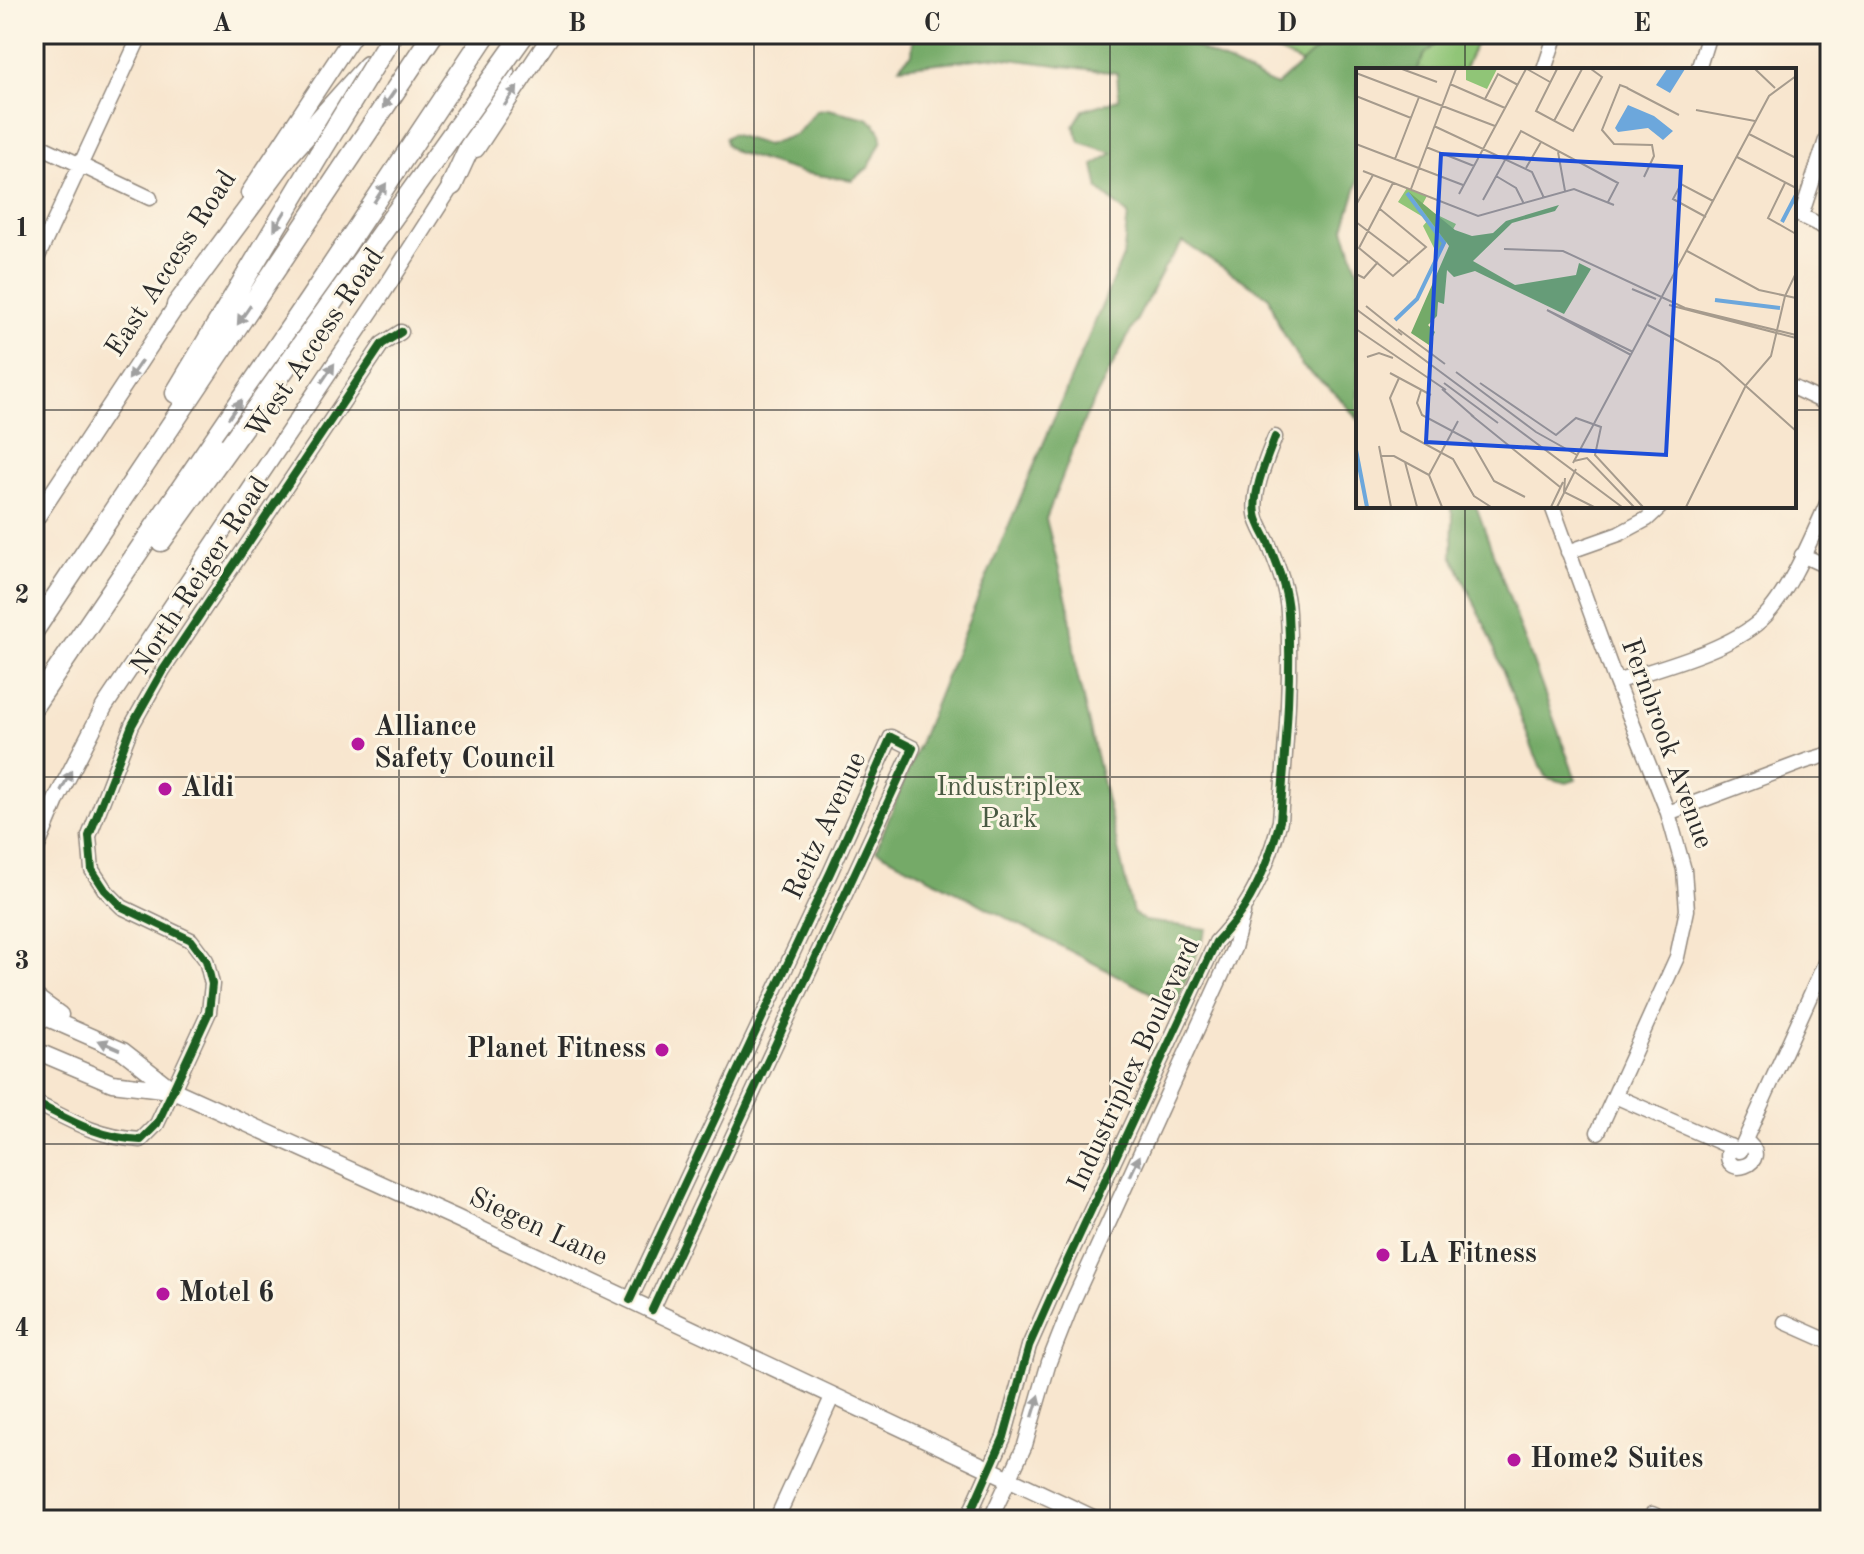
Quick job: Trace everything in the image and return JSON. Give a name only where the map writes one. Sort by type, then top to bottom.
[{"type":"highway","points":[[177,305],[289,154],[395,34]]},
{"type":"highway","points":[[73,572],[320,153],[395,34]]},
{"type":"highway","points":[[34,630],[433,34]]},
{"type":"highway","points":[[34,708],[486,34]]},
{"type":"highway","points":[[34,708],[76,661],[523,34]]},
{"type":"highway","points":[[452,185],[523,34]]},
{"type":"main road","name":"East Access Road","points":[[34,521],[354,34]]},
{"type":"main road","name":"West Access Road","points":[[34,853],[57,798],[104,707],[380,297],[552,34]]},
{"type":"main road","points":[[34,996],[83,1034]]},
{"type":"main road","name":"Siegen Lane","points":[[34,1012],[123,1051],[173,1090],[456,1218],[1097,1520]]},
{"type":"main road","name":"Siegen Lane","points":[[34,1050],[112,1083],[173,1090]]},
{"type":"street","points":[[34,265],[141,34]]},
{"type":"street","points":[[1545,68],[1556,34]]},
{"type":"street","points":[[1699,68],[1709,34]]},
{"type":"street","points":[[1830,128],[1798,214],[1830,230]]},
{"type":"street","points":[[34,143],[150,198]]},
{"type":"street","name":"North Reiger Road","points":[[34,1102],[91,1131],[118,1139],[141,1140],[157,1124],[209,1012],[212,984],[206,960],[191,940],[122,907],[105,890],[92,870],[89,836],[132,725],[163,670],[382,344],[401,332]]},
{"type":"street","points":[[1796,389],[1830,405]]},
{"type":"street","name":"Industriplex Boulevard","points":[[967,1520],[1004,1437],[1029,1346],[1053,1292],[1216,942],[1245,906],[1261,875],[1280,821],[1290,653],[1288,609],[1278,568],[1256,515],[1256,498],[1275,437]]},
{"type":"street","points":[[1616,682],[1732,639],[1762,619],[1783,591],[1830,497]]},
{"type":"street","name":"Fernbrook Avenue","points":[[1553,508],[1668,813],[1684,870],[1687,910],[1677,957],[1598,1132]]},
{"type":"street","points":[[1568,552],[1619,534],[1647,519],[1659,508]]},
{"type":"street","points":[[1802,555],[1830,568]]},
{"type":"street","name":"Reitz Avenue","points":[[630,1300],[891,737],[913,748],[652,1310]]},
{"type":"street","points":[[1668,813],[1830,754]]},
{"type":"street","name":"Industriplex Boulevard","points":[[990,1520],[1025,1445],[1049,1362],[1073,1301],[1234,948],[1245,906]]},
{"type":"street","points":[[1615,1096],[1738,1146],[1830,952]]},
{"type":"street","points":[[1785,1322],[1830,1342]]},
{"type":"street","points":[[776,1520],[833,1395]]},
{"type":"street","points":[[1649,1520],[1652,1514],[1666,1520]]},
{"type":"green space","name":"Industriplex Park","points":[[912,34],[1169,34],[1276,86],[1337,34],[1446,34],[1425,54],[1417,68],[1356,68],[1356,189],[1344,228],[1356,266],[1356,417],[1336,394],[1302,366],[1279,325],[1269,297],[1183,242],[1164,268],[1086,416],[1046,519],[1069,608],[1077,673],[1133,913],[1145,921],[1207,929],[1176,1006],[876,850],[975,605],[1123,256],[1128,215],[1099,190],[1094,165],[1113,153],[1080,142],[1074,125],[1083,110],[1119,99],[1117,73],[995,57],[900,67],[912,54]]},
{"type":"green space","points":[[1239,34],[1480,34],[1465,68],[1356,68],[1356,88]]},
{"type":"green space","points":[[828,109],[867,118],[881,133],[882,140],[869,167],[852,180],[803,173],[735,152],[726,145],[725,138],[731,134],[766,145],[797,134],[816,111]]},
{"type":"green space","points":[[1451,508],[1477,508],[1576,780],[1567,783],[1547,778],[1535,755],[1488,632],[1452,555]]},
{"type":"waterway","points":[[1254,34],[1293,51],[1300,50],[1321,34]]},
{"type":"cycle path","points":[[34,1102],[86,1127],[126,1139],[141,1140],[157,1124],[209,1012],[212,984],[206,960],[191,940],[122,907],[105,890],[92,870],[89,836],[132,725],[163,670],[382,344],[401,332]]},
{"type":"cycle path","points":[[967,1520],[1004,1437],[1029,1346],[1053,1292],[1216,942],[1238,916],[1256,886],[1280,821],[1289,691],[1288,613],[1281,577],[1258,521],[1255,505],[1261,475],[1275,437]]},
{"type":"cycle path","points":[[630,1300],[891,737],[913,748],[652,1310]]},
{"type":"place","name":"Alliance Safety Council","points":[[358,744]]},
{"type":"place","name":"Aldi","points":[[165,789]]},
{"type":"place","name":"Planet Fitness","points":[[662,1050]]},
{"type":"place","name":"LA Fitness","points":[[1383,1255]]},
{"type":"place","name":"Motel 6","points":[[163,1294]]},
{"type":"place","name":"Home2 Suites","points":[[1514,1460]]}]
